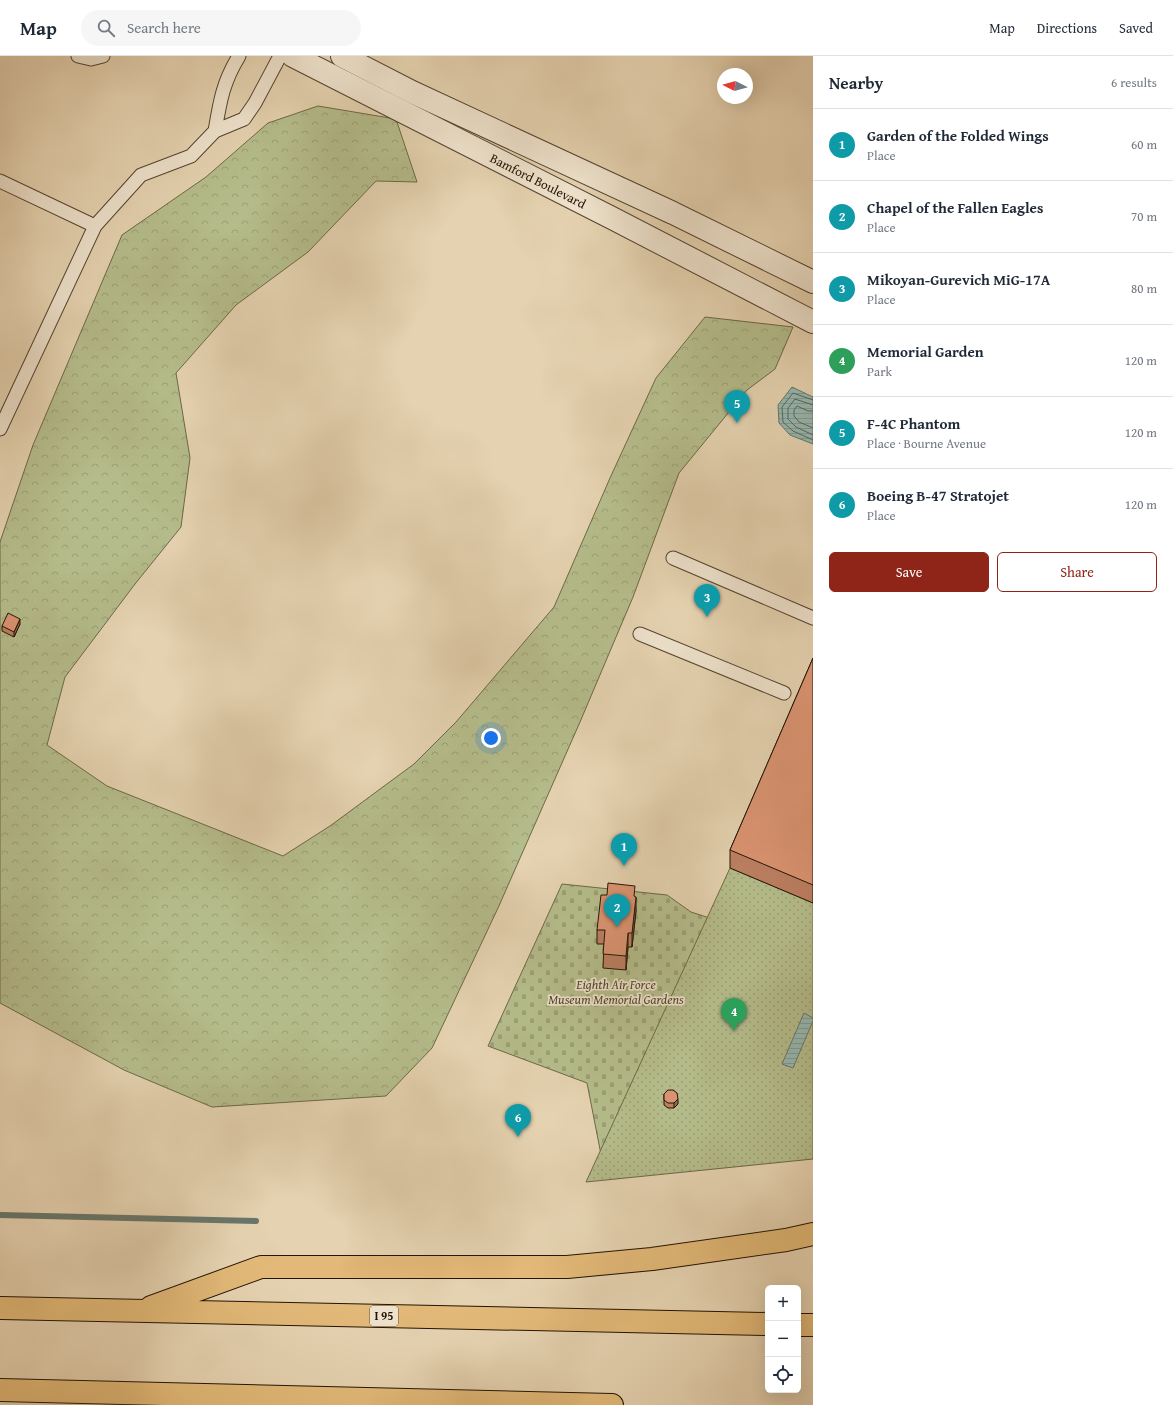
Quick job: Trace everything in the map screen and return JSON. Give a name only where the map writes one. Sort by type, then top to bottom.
[{"type":"highway","points":[[139,1311],[261,1267],[567,1267],[652,1259],[786,1240],[813,1234]]},
{"type":"highway","name":"I 95","points":[[0,1308],[765,1324]]},
{"type":"highway","points":[[801,1325],[813,1325]]},
{"type":"highway","points":[[0,1390],[612,1405]]},
{"type":"highway","points":[[109,1392],[222,1405]]},
{"type":"street","name":"Bamford Boulevard","points":[[293,56],[605,214],[813,322]]},
{"type":"street","name":"Bamford Boulevard","points":[[342,56],[412,92],[673,213],[813,282]]},
{"type":"lane","points":[[78,56],[91,59],[103,56]]},
{"type":"lane","points":[[216,131],[221,96],[231,69],[240,56]]},
{"type":"lane","points":[[0,429],[95,226],[141,175],[191,156],[216,131],[244,119],[255,104],[280,56]]},
{"type":"lane","points":[[0,181],[95,226]]},
{"type":"lane","points":[[673,558],[813,618]]},
{"type":"lane","points":[[640,634],[784,693]]},
{"type":"green space","points":[[318,106],[396,119],[417,182],[376,181],[308,252],[236,305],[176,373],[190,458],[181,527],[135,584],[65,677],[47,745],[107,786],[283,856],[330,826],[414,764],[456,722],[554,607],[610,478],[656,378],[705,317],[793,327],[775,369],[747,390],[679,473],[633,597],[580,722],[498,908],[432,1048],[386,1096],[212,1107],[124,1070],[0,1003],[0,542],[33,445],[122,235],[206,177],[268,123]]},
{"type":"green space","points":[[730,868],[813,903],[813,1159],[586,1182]]},
{"type":"green space","name":"Eighth Air Force Museum Memorial Gardens","points":[[562,884],[667,895],[691,912],[722,922],[606,1180],[587,1083],[488,1046]]},
{"type":"water","points":[[792,387],[813,397],[813,444],[790,435],[779,423],[778,405]]},
{"type":"water","points":[[804,1013],[813,1018],[813,1021],[793,1068],[782,1064]]},
{"type":"building","points":[[8,613],[20,619],[14,632],[2,626]]},
{"type":"building","points":[[813,658],[813,885],[730,850]]},
{"type":"building","points":[[608,883],[635,886],[634,896],[636,897],[632,933],[628,933],[626,956],[603,954],[605,930],[597,930],[601,895],[607,895]]},
{"type":"building","points":[[668,1090],[673,1090],[677,1093],[678,1099],[674,1103],[668,1103],[664,1100],[664,1094]]},
{"type":"waterway","points":[[0,1215],[256,1221]]},
{"type":"place","name":"F-4C Phantom","points":[[737,423]]},
{"type":"place","name":"Mikoyan-Gurevich MiG-17A","points":[[707,617]]},
{"type":"place","name":"Garden of the Folded Wings","points":[[624,866]]},
{"type":"place","name":"Chapel of the Fallen Eagles","points":[[617,927]]},
{"type":"place","name":"Memorial Garden","points":[[734,1031]]},
{"type":"place","name":"Boeing B-47 Stratojet","points":[[518,1137]]}]
